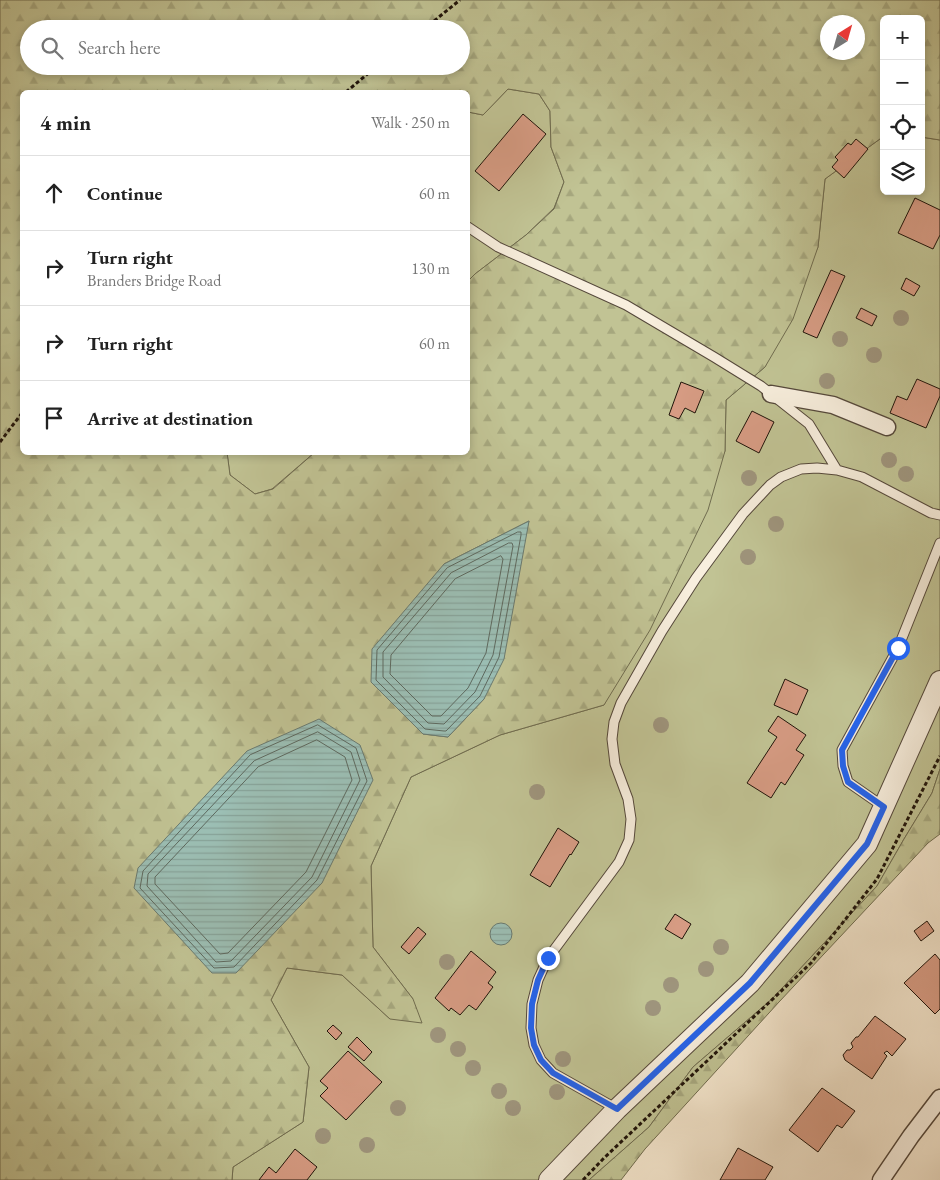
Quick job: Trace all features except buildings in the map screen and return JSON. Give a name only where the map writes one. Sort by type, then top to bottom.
[{"type":"street","points":[[771,394],[833,405],[886,427]]},
{"type":"street","points":[[549,1180],[617,1109],[750,983],[867,844],[940,681]]},
{"type":"street","points":[[881,1180],[940,1098]]},
{"type":"lane","points":[[470,228],[498,247],[626,305],[761,386],[809,424],[837,470]]},
{"type":"lane","points":[[617,1109],[553,1073],[541,1060],[534,1045],[531,1028],[532,1004],[538,980],[548,958],[619,862],[629,840],[631,819],[628,799],[615,764],[612,739],[614,722],[621,703],[662,631],[696,578],[743,514],[770,485],[781,477],[801,469],[837,470],[862,477],[931,513],[940,515]]},
{"type":"lane","points":[[884,807],[848,782],[843,766],[842,750],[898,648],[940,543]]},
{"type":"path","points":[[435,20],[460,0]]},
{"type":"path","points":[[348,90],[366,75]]},
{"type":"path","points":[[0,442],[20,416]]},
{"type":"green space","points":[[0,0],[940,0],[940,140],[925,138],[925,15],[880,15],[880,139],[825,179],[818,247],[793,319],[765,367],[726,400],[725,451],[708,510],[650,630],[604,705],[500,735],[411,777],[371,866],[373,947],[413,999],[422,1023],[390,1019],[342,975],[287,968],[271,1000],[309,1067],[303,1122],[233,1167],[232,1180],[0,1180]],"holes":[[[529,521],[484,699],[448,737],[423,734],[444,564]]]},
{"type":"green space","points":[[508,89],[539,94],[550,111],[551,147],[564,182],[554,208],[526,235],[470,279],[470,112],[483,115]]},
{"type":"green space","points":[[925,138],[940,140],[940,769],[932,793],[877,886],[772,999],[693,1067],[649,1127],[589,1180],[232,1180],[233,1167],[303,1122],[309,1067],[271,1000],[287,968],[342,975],[390,1019],[413,999],[373,947],[371,866],[411,777],[500,735],[604,705],[725,451],[726,400],[765,367],[818,247],[825,179],[880,139],[880,195],[925,195]]},
{"type":"green space","points":[[227,455],[312,455],[272,489],[255,494],[230,475]]},
{"type":"green space","points":[[940,769],[940,834],[928,843],[779,1002],[645,1149],[621,1180],[589,1180],[649,1127],[693,1067],[772,999],[877,886],[932,793]]},
{"type":"water","points":[[529,521],[504,659],[484,699],[448,737],[423,734],[371,682],[372,649],[444,564]]},
{"type":"water","points":[[319,719],[360,745],[373,780],[322,883],[236,973],[212,973],[134,888],[138,868],[247,751]]},
{"type":"water","points":[[501,923],[509,926],[512,934],[509,942],[501,945],[493,942],[490,934],[493,926]]},
{"type":"route","points":[[548,958],[538,980],[532,1004],[531,1028],[534,1045],[541,1060],[553,1073],[617,1109],[750,983],[867,844],[884,807],[848,782],[843,766],[842,750],[898,648]]}]
